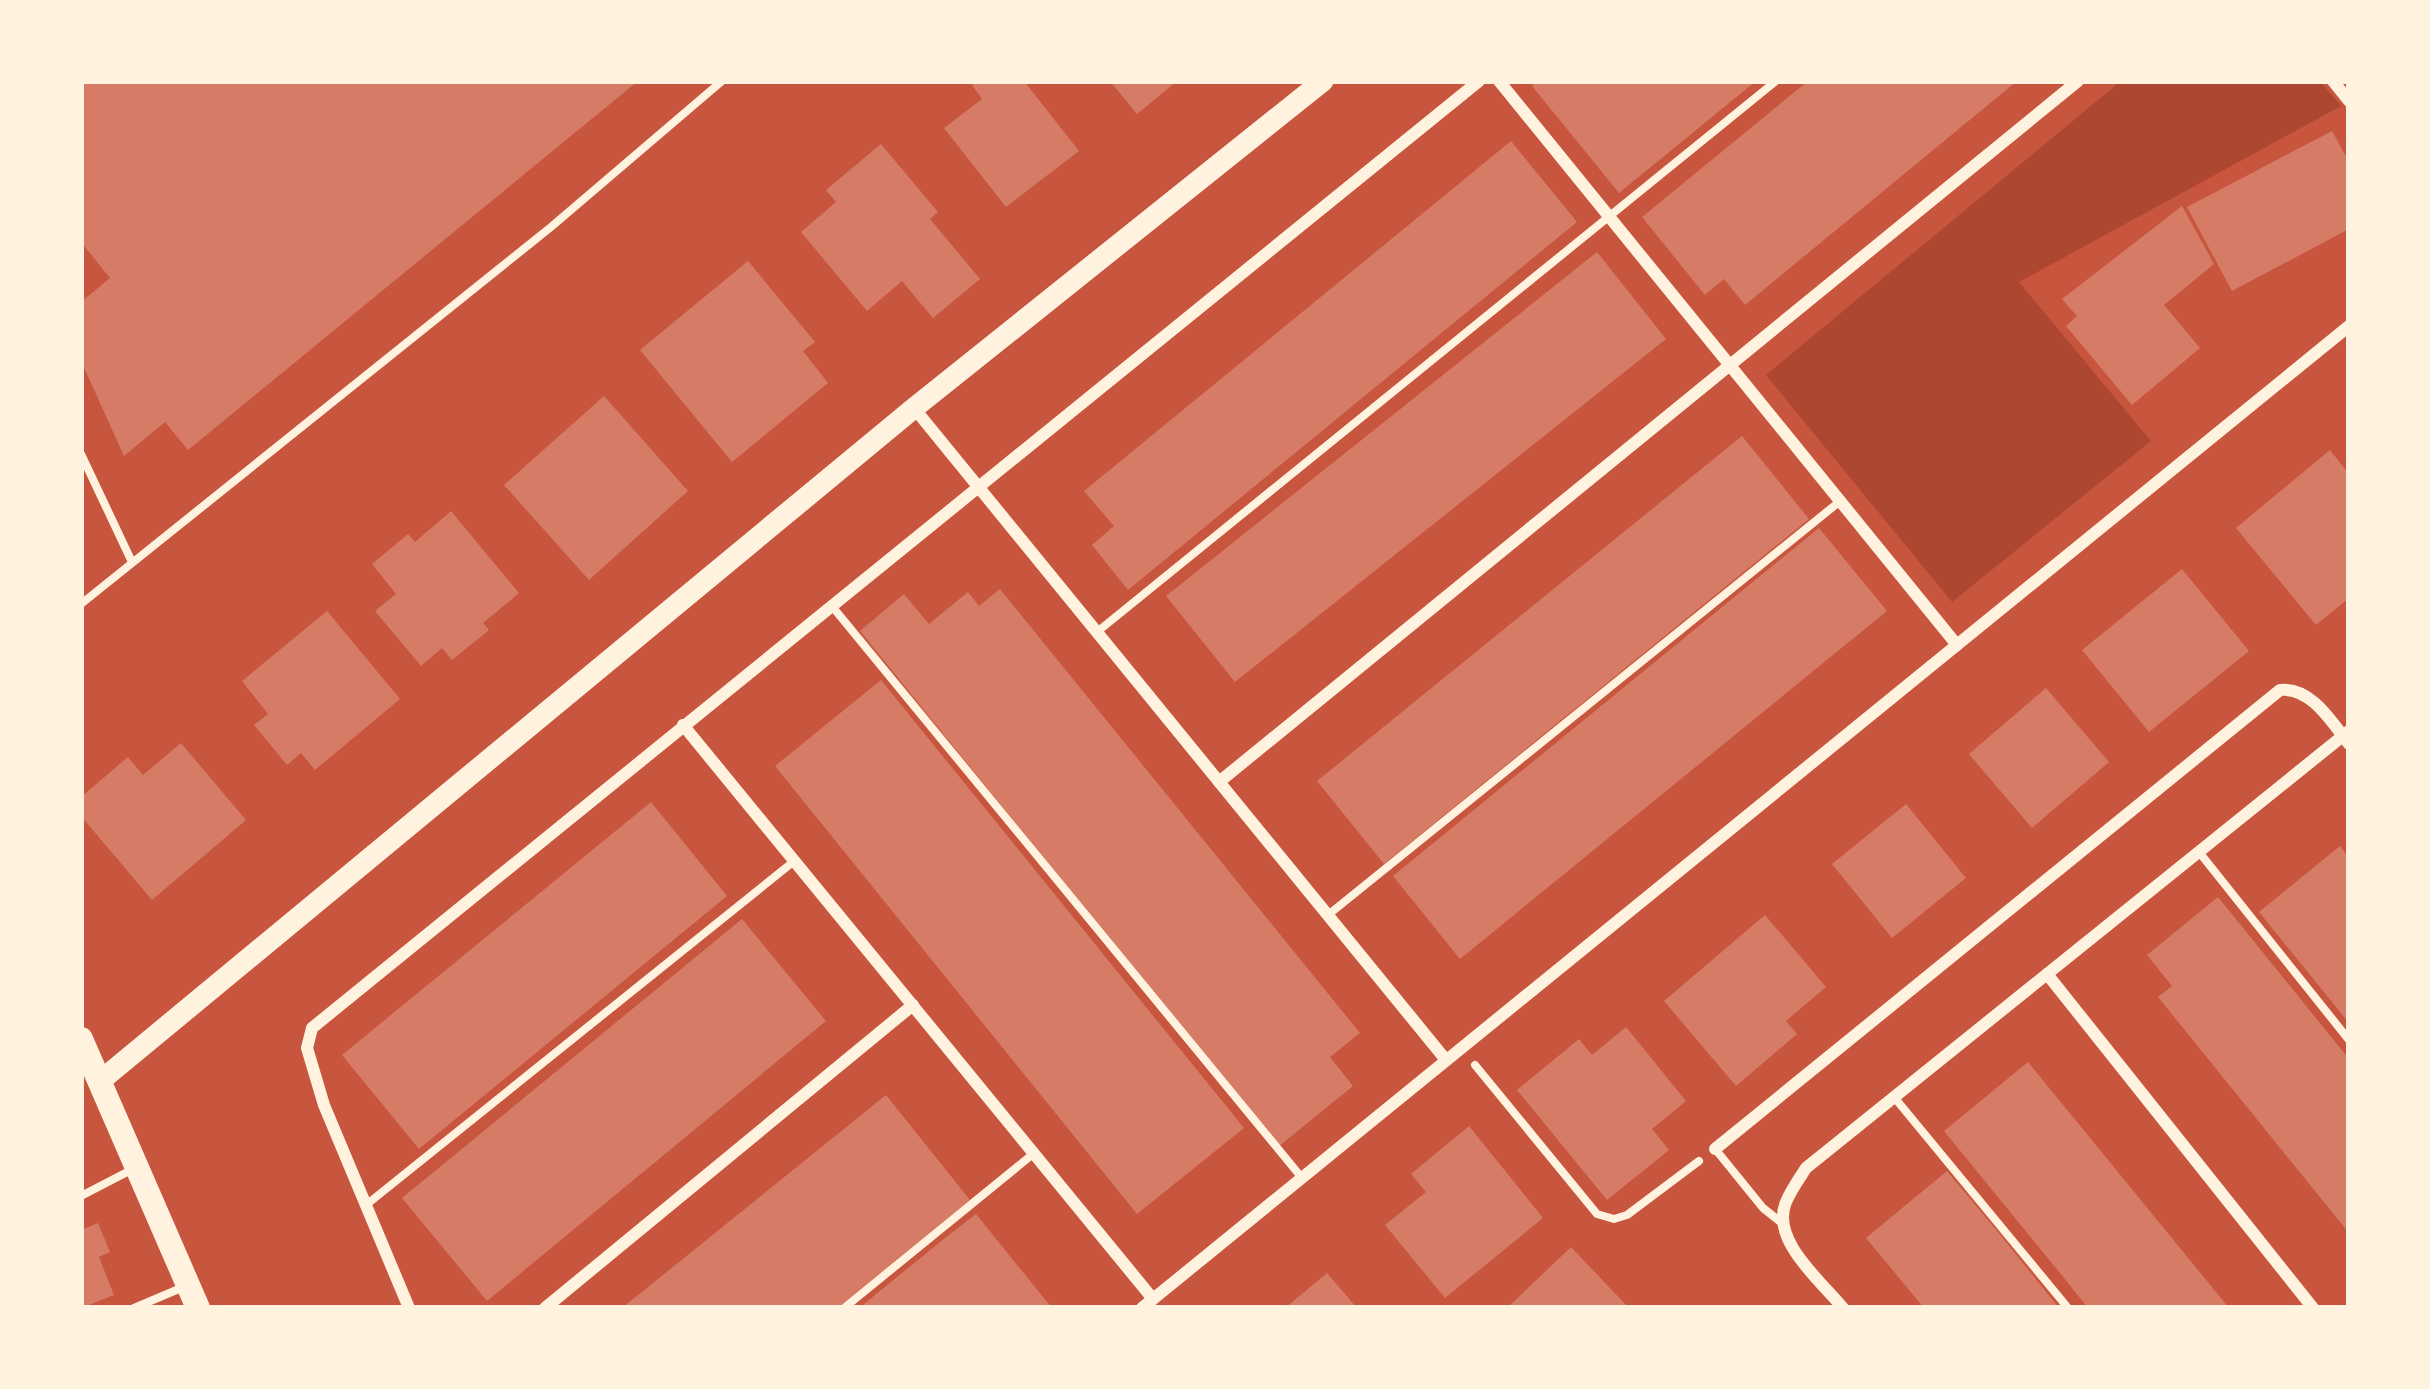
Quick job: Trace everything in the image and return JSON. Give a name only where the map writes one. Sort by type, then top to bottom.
[{"type":"main road","points":[[88,1062],[193,1297]]},
{"type":"street","points":[[88,1062],[1323,81]]},
{"type":"street","points":[[410,1308],[312,1067],[307,1048],[311,1028],[1479,81]]},
{"type":"street","points":[[1498,81],[1958,645]]},
{"type":"street","points":[[1219,782],[2078,81]]},
{"type":"street","points":[[2332,81],[2347,94]]},
{"type":"street","points":[[683,725],[1034,1153],[1148,1304],[2349,326]]},
{"type":"street","points":[[914,408],[1446,1060]]},
{"type":"street","points":[[1715,1149],[2280,690],[2295,688],[2347,737],[1806,1168],[1784,1204],[1782,1223],[1787,1238],[1843,1308]]},
{"type":"street","points":[[2047,974],[2313,1308]]},
{"type":"street","points":[[545,1308],[913,1005]]},
{"type":"lane","points":[[81,604],[550,227],[722,81]]},
{"type":"lane","points":[[1097,632],[1776,81]]},
{"type":"lane","points":[[81,454],[132,562]]},
{"type":"lane","points":[[1328,915],[1840,501]]},
{"type":"lane","points":[[831,605],[1302,1178]]},
{"type":"lane","points":[[2199,852],[2349,1040]]},
{"type":"lane","points":[[366,1205],[794,861]]},
{"type":"lane","points":[[1894,1097],[2068,1308]]},
{"type":"lane","points":[[1715,1149],[1763,1208],[1782,1223]]},
{"type":"lane","points":[[844,1308],[1034,1153]]},
{"type":"lane","points":[[81,1196],[136,1167]]},
{"type":"lane","points":[[134,1308],[193,1297]]},
{"type":"path","points":[[1462,1048],[1597,1214],[1614,1219],[1628,1215],[1715,1149]]},
{"type":"shaded area","points":[[2121,81],[2320,81],[2341,106],[2019,282],[2151,441],[1952,602],[1766,375]]},
{"type":"building","points":[[81,81],[638,81],[188,450],[165,422],[124,456],[81,361],[81,302],[110,278],[81,242]]},
{"type":"building","points":[[977,81],[1024,81],[1079,151],[1006,207],[944,128],[982,99],[972,85]]},
{"type":"building","points":[[1110,81],[1177,81],[1137,114]]},
{"type":"building","points":[[1537,81],[1756,81],[1619,193],[1532,86]]},
{"type":"building","points":[[1808,81],[2017,81],[1745,305],[1724,279],[1705,295],[1642,217]]},
{"type":"building","points":[[2332,131],[2349,162],[2349,229],[2232,291],[2187,207]]},
{"type":"building","points":[[1511,141],[1577,222],[1128,590],[1092,545],[1114,526],[1084,491]]},
{"type":"building","points":[[881,144],[938,212],[930,219],[980,279],[933,318],[902,281],[867,311],[801,232],[836,202],[826,190]]},
{"type":"building","points":[[2182,206],[2214,264],[2164,305],[2200,348],[2132,405],[2066,326],[2077,316],[2062,299]]},
{"type":"building","points":[[1597,252],[1666,339],[1235,682],[1166,596]]},
{"type":"building","points":[[748,261],[815,342],[803,351],[828,383],[732,462],[640,350]]},
{"type":"building","points":[[604,396],[688,491],[589,580],[504,485]]},
{"type":"building","points":[[1742,436],[1809,519],[1384,864],[1317,781]]},
{"type":"building","points":[[2330,450],[2349,474],[2349,598],[2316,625],[2236,528]]},
{"type":"building","points":[[451,511],[519,593],[483,623],[489,630],[452,660],[442,648],[421,666],[375,611],[396,594],[372,564],[408,534],[415,542]]},
{"type":"building","points":[[1819,528],[1887,611],[1460,959],[1393,876]]},
{"type":"building","points":[[2182,569],[2249,651],[2149,732],[2082,650]]},
{"type":"building","points":[[1000,589],[1360,1033],[1330,1057],[1353,1086],[1278,1147],[860,631],[904,594],[929,624],[968,592],[979,606]]},
{"type":"building","points":[[327,611],[400,699],[315,770],[301,753],[287,765],[254,725],[268,714],[242,681]]},
{"type":"building","points":[[881,680],[1244,1128],[1137,1214],[775,766]]},
{"type":"building","points":[[2046,688],[2109,762],[2032,828],[1969,754]]},
{"type":"building","points":[[181,743],[246,820],[152,900],[81,816],[81,797],[128,757],[143,775]]},
{"type":"building","points":[[651,802],[727,896],[419,1149],[342,1055]]},
{"type":"building","points":[[1906,804],[1966,878],[1892,938],[1832,864]]},
{"type":"building","points":[[2340,846],[2349,858],[2349,1023],[2259,912]]},
{"type":"building","points":[[2218,897],[2349,1059],[2349,1233],[2158,997],[2172,986],[2147,955]]},
{"type":"building","points":[[1765,915],[1826,987],[1786,1021],[1797,1034],[1736,1086],[1664,1001]]},
{"type":"building","points":[[742,919],[826,1021],[487,1301],[402,1198]]},
{"type":"building","points":[[1626,1027],[1686,1101],[1652,1129],[1669,1150],[1607,1200],[1517,1090],[1579,1039],[1592,1055]]},
{"type":"building","points":[[2028,1062],[2229,1308],[2088,1308],[1944,1131]]},
{"type":"building","points":[[886,1095],[970,1200],[847,1300],[837,1308],[622,1308]]},
{"type":"building","points":[[1469,1126],[1543,1218],[1445,1298],[1385,1225],[1426,1192],[1411,1174]]},
{"type":"building","points":[[1947,1171],[2059,1308],[1924,1308],[1866,1238]]},
{"type":"building","points":[[976,1214],[1052,1308],[859,1308],[945,1238]]},
{"type":"building","points":[[98,1223],[110,1252],[99,1257],[114,1295],[81,1308],[81,1230]]},
{"type":"building","points":[[1571,1247],[1629,1308],[1507,1308]]},
{"type":"building","points":[[1327,1273],[1357,1308],[1285,1308]]}]
